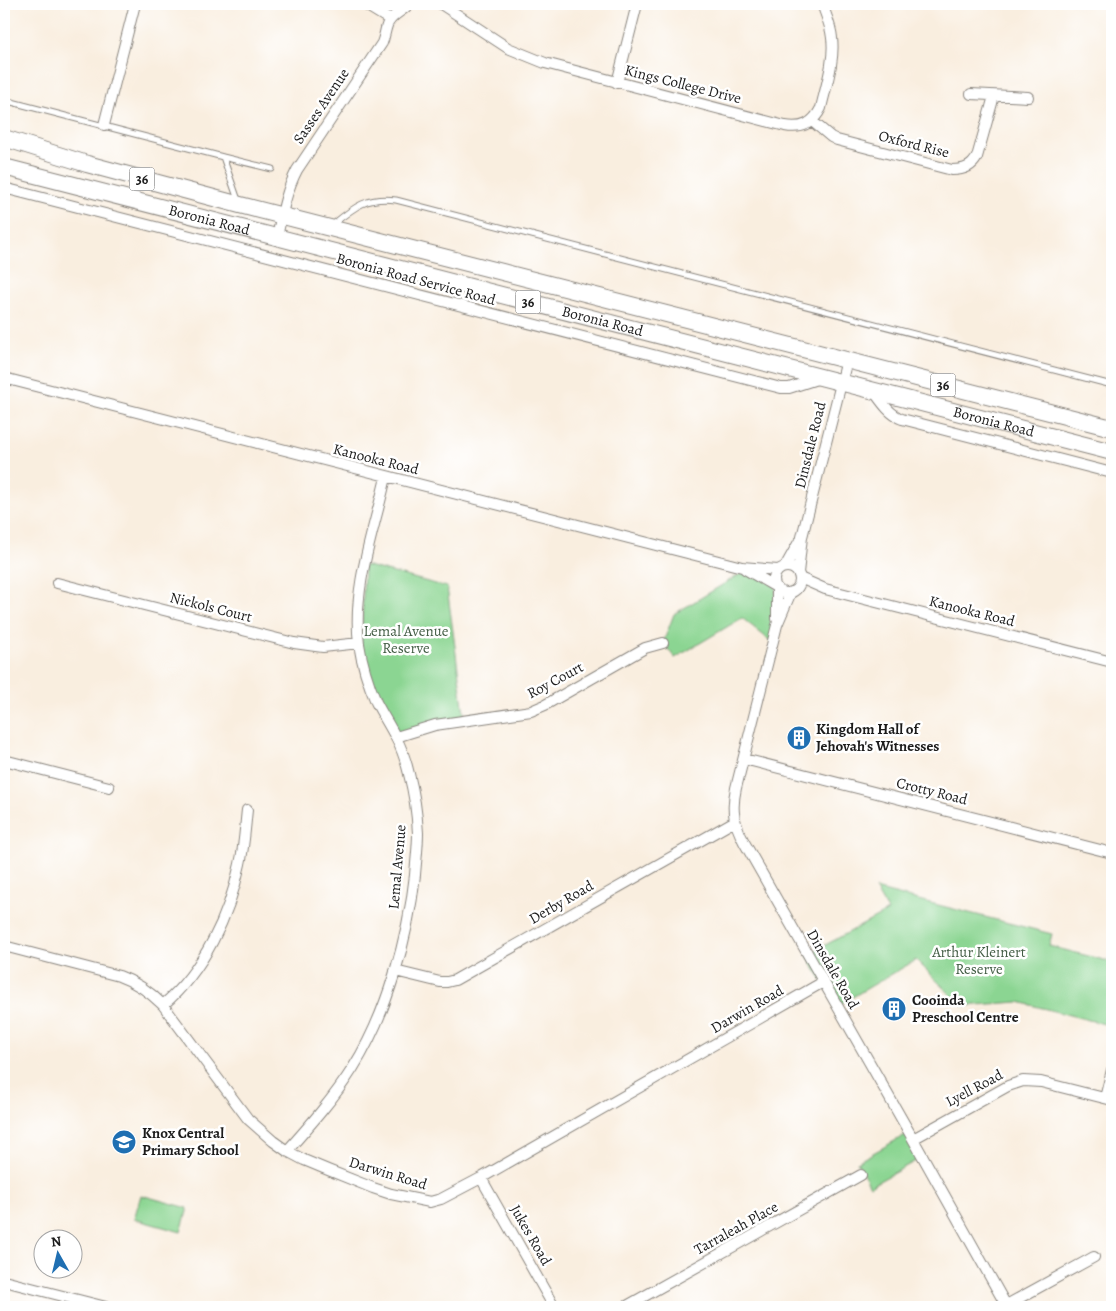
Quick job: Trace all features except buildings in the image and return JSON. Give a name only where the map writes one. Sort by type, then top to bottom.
[{"type":"main road","name":"Boronia Road","points":[[4,138],[87,164],[282,216],[1112,428]]},
{"type":"main road","name":"Boronia Road","points":[[4,167],[1112,452]]},
{"type":"street","points":[[104,125],[135,4]]},
{"type":"street","points":[[364,4],[390,20],[409,4]]},
{"type":"street","name":"Kings College Drive","points":[[441,4],[508,48],[545,63],[785,126],[804,126],[812,121]]},
{"type":"street","points":[[616,83],[637,4]]},
{"type":"street","points":[[812,121],[821,108],[833,54],[831,32],[822,4]]},
{"type":"street","name":"Sasses Avenue","points":[[277,237],[290,184],[297,170],[382,43],[390,20]]},
{"type":"street","points":[[971,94],[1028,97]]},
{"type":"street","name":"Oxford Rise","points":[[812,121],[831,137],[838,140],[952,170],[960,170],[971,165],[977,157],[994,96]]},
{"type":"street","name":"Boronia Road Service Road","points":[[4,188],[781,388],[789,388],[821,378]]},
{"type":"street","name":"Dinsdale Road","points":[[847,360],[802,536],[797,582],[777,624],[734,797],[735,821],[744,842],[913,1139],[1005,1307]]},
{"type":"street","name":"Kanooka Road","points":[[4,378],[742,567],[781,569]]},
{"type":"street","points":[[873,390],[888,410],[896,417],[1112,473]]},
{"type":"street","name":"Lemal Avenue","points":[[287,1150],[333,1098],[363,1051],[383,1006],[395,972],[411,901],[418,835],[412,786],[402,752],[368,682],[359,643],[358,611],[362,575],[386,477]]},
{"type":"street","name":"Dinsdale Road","points":[[781,569],[802,536]]},
{"type":"street","name":"Kanooka Road","points":[[742,567],[777,587]]},
{"type":"street","points":[[793,568],[797,582],[784,592],[777,587],[775,577],[781,569],[793,568]]},
{"type":"street","name":"Kanooka Road","points":[[797,582],[1112,662]]},
{"type":"street","name":"Nickols Court","points":[[57,583],[294,643],[324,647],[359,643]]},
{"type":"street","name":"Dinsdale Road","points":[[777,587],[777,624]]},
{"type":"street","name":"Roy Court","points":[[396,738],[435,725],[531,711],[545,705],[645,648],[663,643]]},
{"type":"street","name":"Crotty Road","points":[[744,759],[1112,853]]},
{"type":"street","points":[[4,760],[109,787]]},
{"type":"street","points":[[164,1005],[180,990],[189,978],[219,927],[241,863],[247,810]]},
{"type":"street","name":"Derby Road","points":[[395,972],[440,982],[455,980],[735,821]]},
{"type":"street","name":"Darwin Road","points":[[4,946],[129,979],[164,1005],[248,1118],[265,1134],[287,1150],[314,1164],[373,1188],[430,1202],[442,1199],[481,1178],[823,982]]},
{"type":"street","points":[[1109,1099],[1112,1070]]},
{"type":"street","name":"Lyell Road","points":[[913,1139],[1008,1086],[1024,1082],[1041,1082],[1109,1099]]},
{"type":"street","name":"Tarraleah Place","points":[[625,1307],[861,1175]]},
{"type":"street","name":"Jukes Road","points":[[481,1178],[554,1307]]},
{"type":"street","points":[[1005,1307],[1094,1257]]},
{"type":"street","points":[[4,1281],[106,1307]]},
{"type":"lane","points":[[4,100],[272,169]]},
{"type":"lane","name":"Boronia Road","points":[[223,157],[240,205]]},
{"type":"lane","points":[[329,228],[362,204],[379,199],[396,200],[1112,385]]},
{"type":"green space","name":"Lemal Avenue Reserve","points":[[364,565],[447,587],[465,721],[396,737],[361,656]]},
{"type":"green space","points":[[747,570],[776,587],[773,643],[742,618],[675,658],[663,643],[674,614]]},
{"type":"green space","name":"Arthur Kleinert Reserve","points":[[875,889],[1052,934],[1049,946],[1112,962],[1112,1026],[1019,1002],[962,1006],[916,960],[837,1006],[807,955],[888,911]]},
{"type":"green space","points":[[909,1133],[923,1157],[870,1186],[857,1162]]},
{"type":"green space","points":[[141,1195],[188,1208],[181,1232],[134,1219]]},
{"type":"place","name":"Kingdom Hall of Jehovah's Witnesses","points":[[799,738]]},
{"type":"place","name":"Cooinda Preschool Centre","points":[[894,1009]]},
{"type":"place","name":"Knox Central Primary School","points":[[124,1142]]}]
